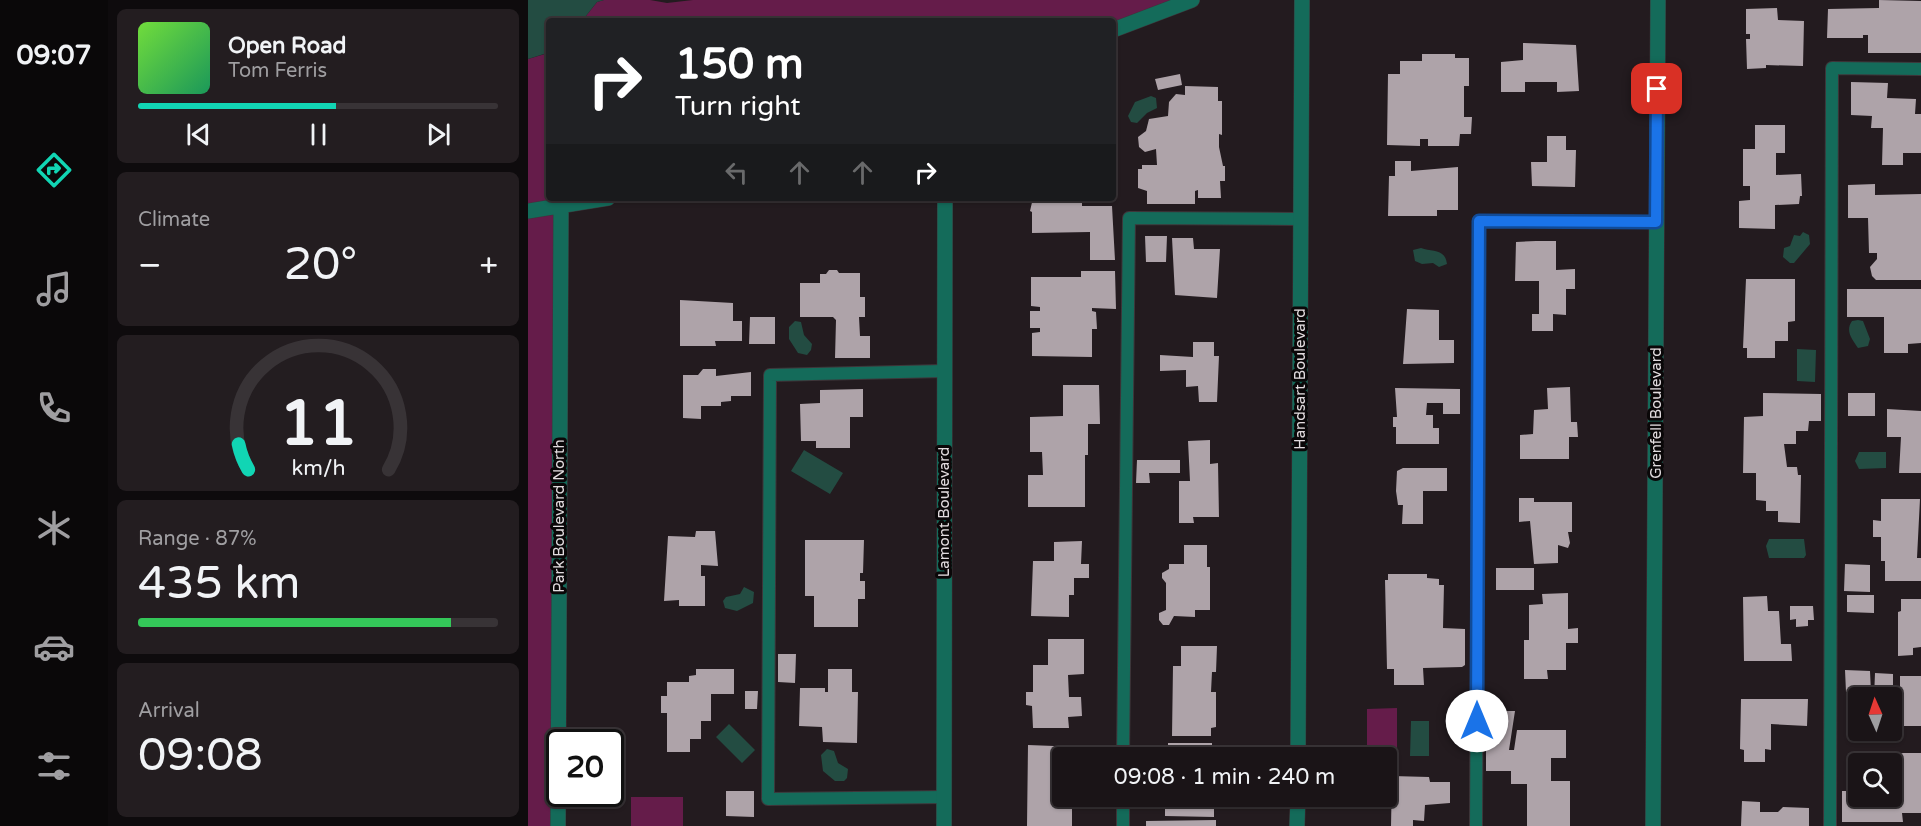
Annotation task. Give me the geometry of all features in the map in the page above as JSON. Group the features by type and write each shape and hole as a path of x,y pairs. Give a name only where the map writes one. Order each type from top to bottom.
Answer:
{"street":[{"path":"1116,29 1192,0"},
{"name":"Handsart Boulevard","path":"1298,747 1302,0"},
{"name":"Grenfell Boulevard","path":"1653,826 1658,0"},
{"path":"528,211 590,201"},
{"name":"Lamont Boulevard","path":"944,826 945,201"},
{"name":"Park Boulevard North","path":"558,826 561,206"},
{"path":"1297,826 1298,807"}],"lane":[{"path":"1830,826 1832,68 1921,69"},
{"path":"1123,747 1129,218 1300,219"},
{"path":"1476,826 1479,221 1656,222"},
{"path":"943,371 770,375 768,799 945,797"},
{"path":"1123,807 1123,826"}],"shaded area":[{"path":"528,0 604,0 597,2 584,18 546,18 546,55 528,59"},
{"path":"604,0 650,0 667,3 693,0 1192,0 1116,29 1116,18 584,18 597,2"},
{"path":"545,54 546,201 590,201 561,206 553,729 546,729 546,807 552,807 552,826 528,826 528,59"},
{"path":"1151,96 1156,98 1157,108 1147,113 1137,123 1131,122 1128,116 1135,102"},
{"path":"1803,232 1809,235 1810,244 1794,263 1790,263 1783,257 1784,248 1790,246 1794,235 1800,236"},
{"path":"1421,248 1441,253 1447,264 1439,267 1433,263 1422,264 1415,261 1413,250"},
{"path":"795,321 801,322 804,335 812,344 807,355 798,353 789,339 789,327"},
{"path":"1852,321 1863,321 1870,339 1868,346 1858,348 1850,335 1849,328"},
{"path":"1797,349 1816,350 1815,382 1797,381"},
{"path":"804,450 843,473 830,494 791,471"},
{"path":"1859,452 1886,452 1886,468 1859,469 1855,461"},
{"path":"1769,539 1804,539 1806,555 1804,558 1769,558 1766,546"},
{"path":"744,587 754,592 753,603 737,611 725,608 723,601 726,597 740,594"},
{"path":"1397,708 1397,747 1367,747 1367,709"},
{"path":"1411,721 1429,721 1429,756 1410,756"},
{"path":"729,724 755,750 742,763 716,737"},
{"path":"827,749 834,751 838,763 848,769 847,778 844,781 835,781 823,771 821,755"},
{"path":"631,797 683,797 683,826 631,826"}],"building":[{"path":"1879,0 1921,1 1921,53 1868,53 1868,35 1863,35 1863,38 1827,38 1828,9 1879,8"},
{"path":"1777,8 1778,20 1804,21 1803,66 1766,65 1766,68 1747,69 1746,39 1750,39 1750,34 1746,34 1746,9"},
{"path":"1523,43 1576,45 1579,91 1557,92 1557,82 1525,82 1525,92 1501,92 1501,62 1523,60"},
{"path":"1422,54 1455,54 1455,58 1469,58 1469,86 1464,86 1464,117 1472,117 1471,134 1460,134 1459,146 1428,146 1428,139 1420,139 1420,146 1387,145 1388,74 1400,74 1400,61 1422,61"},
{"path":"1180,74 1182,85 1158,90 1155,79"},
{"path":"1851,82 1888,83 1887,98 1916,99 1915,114 1921,114 1921,153 1903,153 1903,165 1882,165 1883,128 1871,128 1872,116 1851,115"},
{"path":"1185,86 1218,87 1218,101 1222,101 1222,135 1219,134 1219,147 1223,166 1225,166 1225,181 1220,181 1221,198 1198,198 1198,190 1195,191 1195,204 1147,204 1147,191 1138,188 1138,169 1142,169 1142,165 1157,165 1156,149 1145,152 1139,147 1138,137 1146,131 1149,119 1168,116 1169,102 1176,94 1185,95"},
{"path":"1755,125 1785,125 1785,153 1776,153 1776,175 1801,174 1802,196 1800,196 1799,204 1775,205 1775,229 1739,228 1739,201 1750,200 1750,186 1743,186 1743,149 1755,149"},
{"path":"1547,136 1566,136 1566,150 1576,150 1575,187 1532,186 1531,162 1547,162"},
{"path":"1395,161 1411,161 1411,171 1458,167 1458,210 1437,210 1437,216 1388,216 1389,176 1395,176"},
{"path":"1875,184 1875,195 1921,194 1921,280 1876,280 1872,276 1870,267 1877,259 1877,253 1869,253 1868,218 1848,218 1848,185"},
{"path":"1032,201 1082,201 1082,206 1112,206 1115,260 1090,260 1090,232 1032,233 1032,212 1030,211"},
{"path":"1145,236 1167,236 1166,262 1146,262"},
{"path":"1172,238 1193,238 1194,249 1220,249 1217,298 1175,295"},
{"path":"1556,241 1556,270 1575,269 1575,289 1566,289 1566,315 1553,314 1553,331 1532,331 1532,314 1539,314 1539,281 1515,281 1516,242"},
{"path":"829,270 837,270 839,273 860,273 860,297 865,297 865,317 859,317 860,336 870,336 870,358 835,358 836,320 833,317 800,317 800,283 820,283 820,274 826,274"},
{"path":"1081,271 1115,271 1116,309 1092,308 1092,311 1096,312 1097,329 1092,329 1092,357 1032,356 1032,333 1040,332 1040,328 1030,328 1030,311 1040,311 1040,307 1031,306 1031,277 1081,277"},
{"path":"1746,279 1795,279 1795,321 1788,322 1788,341 1775,341 1775,358 1747,358 1747,348 1743,348"},
{"path":"1847,289 1921,289 1921,343 1908,344 1908,353 1884,353 1884,317 1847,317"},
{"path":"680,300 733,303 733,321 742,321 742,341 715,341 716,346 680,346"},
{"path":"1407,309 1439,310 1439,340 1454,340 1454,363 1403,364"},
{"path":"750,317 775,317 775,344 749,344"},
{"path":"1193,342 1214,342 1214,356 1219,356 1217,402 1199,402 1198,386 1186,387 1186,370 1160,371 1160,355 1193,357"},
{"path":"703,369 716,369 716,376 751,372 751,396 731,396 731,401 721,402 721,406 701,406 701,419 683,418 683,375 698,375"},
{"path":"1063,385 1099,385 1100,424 1088,424 1088,455 1085,455 1085,507 1028,507 1028,475 1043,475 1042,452 1030,452 1030,417 1063,416"},
{"path":"1570,387 1571,422 1577,422 1578,437 1569,437 1569,459 1520,459 1520,435 1533,434 1534,410 1548,409 1547,388"},
{"path":"1395,388 1460,389 1460,414 1443,414 1443,403 1427,403 1426,415 1433,415 1433,428 1439,428 1439,444 1396,444 1396,427 1393,427 1393,417 1397,417"},
{"path":"863,389 863,417 850,417 850,448 816,448 816,441 801,441 800,404 820,403 820,390"},
{"path":"1763,393 1821,394 1821,421 1809,421 1808,431 1796,431 1796,444 1784,444 1787,467 1797,467 1798,475 1801,475 1800,523 1778,522 1778,511 1766,511 1766,501 1756,500 1756,473 1743,473 1744,417 1763,416"},
{"path":"1848,393 1875,393 1875,416 1848,416"},
{"path":"1887,409 1921,411 1921,473 1899,473 1901,437 1887,437"},
{"path":"1210,440 1210,464 1218,463 1219,517 1193,517 1194,523 1179,523 1179,481 1190,481 1188,441"},
{"path":"1137,460 1180,460 1180,473 1149,473 1150,483 1136,483"},
{"path":"1403,468 1447,468 1447,491 1423,491 1423,524 1402,524 1403,505 1398,505 1396,491 1397,471"},
{"path":"1519,498 1534,498 1534,502 1572,502 1572,532 1568,532 1570,543 1568,548 1558,545 1558,563 1534,564 1530,521 1519,522"},
{"path":"1881,499 1920,499 1917,558 1921,558 1921,581 1885,581 1885,561 1881,561 1881,537 1873,537 1873,520 1881,521"},
{"path":"696,531 715,531 718,566 701,565 701,576 705,576 705,606 679,606 679,600 664,601 668,536 695,537"},
{"path":"805,540 864,540 863,573 860,573 860,581 865,581 865,599 858,599 858,627 814,627 814,596 805,596"},
{"path":"1082,541 1081,564 1089,564 1089,578 1074,578 1074,595 1069,595 1069,617 1031,616 1033,561 1054,561 1054,542"},
{"path":"1184,545 1207,545 1207,567 1210,567 1210,610 1195,610 1195,617 1174,616 1169,625 1163,625 1159,620 1159,613 1166,610 1166,583 1162,578 1162,573 1169,569 1169,564 1184,564"},
{"path":"1845,564 1870,565 1870,592 1844,591"},
{"path":"1496,568 1534,568 1534,590 1496,590"},
{"path":"1388,574 1427,574 1427,578 1439,579 1439,585 1444,585 1443,628 1465,629 1465,665 1423,668 1424,685 1394,685 1394,669 1387,669 1385,580 1388,580"},
{"path":"1568,593 1568,629 1578,628 1578,643 1566,643 1566,670 1547,670 1548,679 1524,679 1524,640 1529,640 1529,605 1543,604 1542,594"},
{"path":"1847,595 1874,595 1874,613 1847,612"},
{"path":"1767,596 1768,611 1779,611 1781,644 1791,644 1792,661 1744,661 1743,597"},
{"path":"1901,599 1921,599 1921,647 1913,648 1913,655 1898,656 1898,612 1901,611"},
{"path":"1790,606 1813,606 1814,620 1808,620 1808,626 1796,627 1796,619 1790,620"},
{"path":"1048,639 1084,639 1084,674 1068,675 1069,697 1081,697 1082,716 1068,717 1069,728 1033,728 1032,706 1026,705 1026,692 1033,692 1033,665 1048,665"},
{"path":"1181,646 1217,646 1216,672 1212,672 1211,692 1216,692 1216,727 1211,728 1211,736 1172,736 1173,666 1181,666"},
{"path":"778,654 796,654 795,683 778,682"},
{"path":"696,669 734,669 734,694 711,694 711,721 701,721 701,739 690,739 690,752 667,752 667,713 661,713 661,696 667,696 667,682 689,682 689,676 696,675"},
{"path":"828,669 852,669 852,692 858,692 857,743 823,742 822,727 799,726 800,688 825,688 825,692 828,692"},
{"path":"1845,670 1870,671 1871,687 1848,687 1848,692 1846,692"},
{"path":"1875,673 1893,674 1893,687 1874,687"},
{"path":"1900,676 1921,676 1921,726 1902,726"},
{"path":"745,691 758,691 757,709 745,709"},
{"path":"1741,699 1808,699 1807,726 1771,724 1771,750 1765,749 1765,762 1744,762 1744,750 1740,749"},
{"path":"1486,711 1515,711 1509,750 1514,750 1517,730 1566,730 1566,758 1551,758 1551,781 1570,781 1570,826 1527,826 1527,784 1511,784 1511,771 1486,771"},
{"path":"1168,743 1212,743 1212,747 1168,747"},
{"path":"1028,745 1081,747 1052,747 1052,807 1072,807 1072,826 1027,826"},
{"path":"1902,753 1921,753 1921,813 1902,813 1903,822 1842,822 1842,791 1848,791 1848,807 1902,807"},
{"path":"1397,776 1429,777 1430,782 1450,782 1450,803 1425,805 1424,821 1413,820 1413,826 1391,826 1391,807 1397,807"},
{"path":"726,791 754,791 754,817 726,816"},
{"path":"1742,801 1760,802 1760,812 1778,812 1783,807 1809,808 1809,826 1741,826"},
{"path":"1165,807 1214,807 1214,817 1165,816"},
{"path":"1216,820 1216,826 1146,826 1146,821"}],"route":[{"path":"1477,721 1479,221 1656,222 1657,89"}]}
